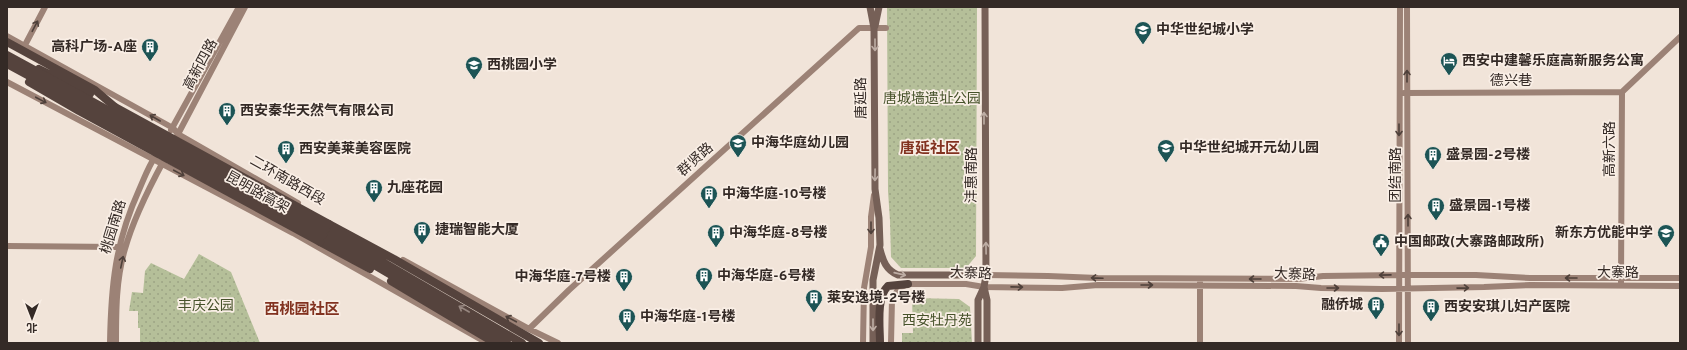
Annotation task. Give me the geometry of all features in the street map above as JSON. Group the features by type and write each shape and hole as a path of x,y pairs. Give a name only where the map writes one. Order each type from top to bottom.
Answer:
{"highway":[{"path":"7,42 95,90 115,107"},
{"path":"7,55 58,77 115,107"},
{"name":"二环南路西段","path":"7,55 326,229 522,343"},
{"path":"7,64 323,235 507,343"},
{"name":"昆明路高架","path":"7,67 80,111 372,270 495,343"},
{"name":"昆明路高架","path":"115,107 394,259 539,343"},
{"path":"880,343 880,304 882,294 888,286 908,284"}],"main road":[{"path":"25,45 45,7"},
{"name":"高新四路","path":"173,128 239,7"},
{"name":"高新四路","path":"178,134 245,7"},
{"name":"唐延路","path":"863,343 864,288 871,247 871,217 875,189 874,28 870,7"},
{"path":"874,28 879,7"},
{"name":"沣惠南路","path":"984,7 986,275 984,287 987,300 987,343"},
{"name":"团结南路","path":"1399,343 1400,7"},
{"name":"团结南路","path":"1407,7 1408,343"},
{"name":"群贤路","path":"529,329 569,290 859,28 886,28"},
{"name":"二环南路西段","path":"7,36 173,128 178,134 308,208 529,329 558,343"},
{"path":"1622,92 1680,37"},
{"path":"7,82 323,249 487,343"},
{"name":"德兴巷","path":"1400,92 1622,92"},
{"name":"高新六路","path":"1621,285 1622,92"},
{"name":"桃园南路","path":"110,343 112,289 118,247 131,208 153,160 173,128"},
{"name":"桃园南路","path":"116,343 117,295 124,250 138,212 178,134"},
{"name":"唐延路","path":"873,343 873,280 880,244 880,218 875,189"},
{"path":"880,244 885,264 890,270 898,274 986,275"},
{"path":"7,246 118,247"},
{"name":"大寨路","path":"986,275 1098,278 1298,279 1323,276 1399,275 1476,275 1530,278 1680,278"},
{"path":"1200,278 1200,343"},
{"path":"891,343 892,299 899,288 908,284"},
{"name":"大寨路","path":"908,284 966,284 984,287 1062,288 1098,285 1296,286 1321,288 1484,287 1530,285 1680,286"},
{"path":"978,343 978,300 984,287"}],"green space":[{"name":"唐城墙遗址公园","path":"887,7 977,7 976,256 966,268 901,268 891,257 888,191"},
{"name":"丰庆公园","path":"199,254 231,272 260,343 140,343 138,311 129,311 132,292 143,293 145,271 151,263 184,279"},
{"name":"西安牡丹苑","path":"912,298 959,299 970,307 972,343 902,343 902,333 913,333"}],"place":[{"name":"中华世纪城小学","path":"1143,45"},
{"name":"高科广场-A座","path":"150,62"},
{"name":"西安中建馨乐庭高新服务公寓","path":"1449,76"},
{"name":"西桃园小学","path":"474,80"},
{"name":"西安秦华天然气有限公司","path":"227,126"},
{"name":"中海华庭幼儿园","path":"738,158"},
{"name":"中华世纪城开元幼儿园","path":"1166,163"},
{"name":"西安美莱美容医院","path":"286,164"},
{"name":"盛景园-2号楼","path":"1433,170"},
{"name":"九座花园","path":"374,203"},
{"name":"中海华庭-10号楼","path":"709,209"},
{"name":"盛景园-1号楼","path":"1436,221"},
{"name":"捷瑞智能大厦","path":"422,245"},
{"name":"中海华庭-8号楼","path":"716,248"},
{"name":"新东方优能中学","path":"1666,248"},
{"name":"中国邮政(大寨路邮政所)","path":"1381,257"},
{"name":"中海华庭-6号楼","path":"704,291"},
{"name":"中海华庭-7号楼","path":"624,292"},
{"name":"莱安逸境-2号楼","path":"814,313"},
{"name":"融侨城","path":"1376,320"},
{"name":"西安安琪儿妇产医院","path":"1431,322"},
{"name":"中海华庭-1号楼","path":"627,332"}],"district":[{"name":"唐延社区","path":"930,149"},
{"name":"西桃园社区","path":"302,310"}]}
